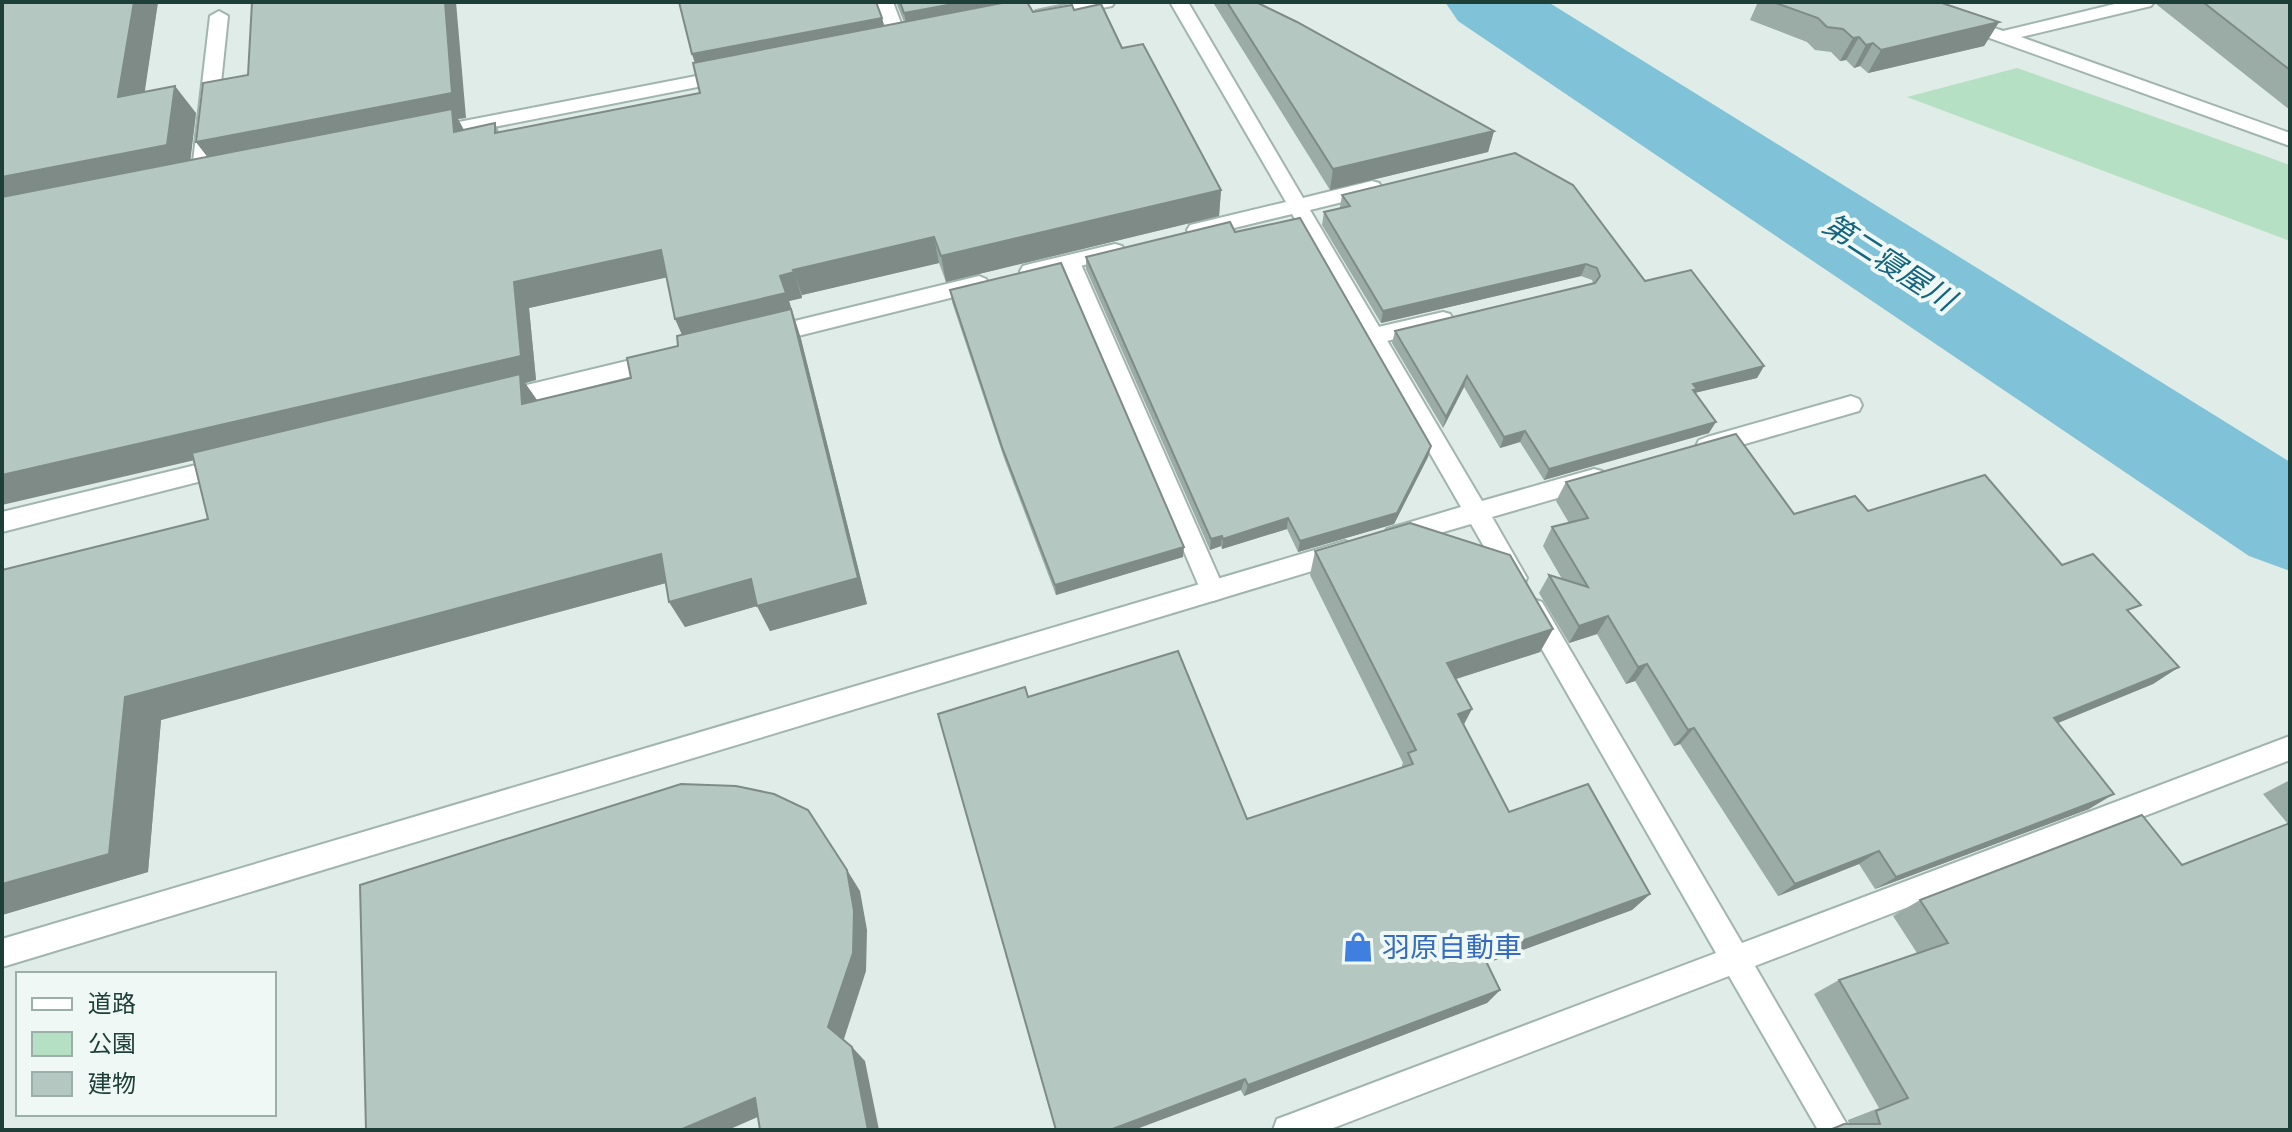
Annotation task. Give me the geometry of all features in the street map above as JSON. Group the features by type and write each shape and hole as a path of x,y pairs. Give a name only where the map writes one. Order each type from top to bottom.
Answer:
{"street":[{"path":"884,2 899,42"},
{"path":"1017,19 1106,2"},
{"path":"1179,2 1835,1130"},
{"path":"2003,36 2145,2"},
{"path":"201,179 219,16"},
{"path":"1944,16 2290,140"},
{"path":"418,136 744,73"},
{"path":"1176,236 1386,185"},
{"path":"745,341 1130,247"},
{"path":"1070,262 1213,591"},
{"path":"1374,336 1463,315"},
{"path":"482,405 683,356"},
{"path":"1686,452 1851,405"},
{"path":"2,522 250,461"},
{"path":"2,953 1611,474"},
{"path":"1288,1130 2290,748"}],"green space":[{"path":"2017,68 2290,165 2290,241 1907,97"}],"building":[{"path":"2,2 134,2 118,97 175,86 167,145 2,177"},
{"path":"252,2 445,2 452,93 196,142 203,83 248,75"},
{"path":"679,2 876,2 882,18 692,54"},
{"path":"900,2 964,2 904,13"},
{"path":"1007,2 1027,2 1033,12 1072,5 1074,10 1101,4 1122,48 1143,44 1221,190 941,256 934,237 793,270 780,276 786,293 675,319 661,250 514,282 521,356 2,475 2,197 452,109 454,132 495,123 495,133 700,93 693,63"},
{"path":"1227,2 1256,2 1494,131 1333,169"},
{"path":"1773,2 1939,2 1999,22 1881,50 1873,43 1866,45 1859,37 1853,38 1843,29 1827,27 1818,18"},
{"path":"2203,2 2290,2 2290,70"},
{"path":"1515,153 1573,185 1645,281 1691,270 1764,366 1693,384 1697,389 1693,390 1716,422 1549,469 1525,431 1504,437 1467,376 1446,417 1395,331 1595,283 1600,276 1597,268 1586,264 1383,311 1324,212 1350,206 1342,195"},
{"path":"1300,218 1431,446 1397,513 1300,541 1288,518 1223,539 1222,536 1211,539 1086,257 1230,222 1235,232"},
{"path":"1061,263 1184,547 1055,585 1002,447 950,290"},
{"path":"791,309 858,578 757,606 751,579 669,602 661,554 125,697 109,854 2,884 2,570 208,519 192,453 520,374 522,404 631,378 627,358 678,346 677,336"},
{"path":"1736,434 1794,514 1855,496 1868,511 1985,475 2062,565 2093,554 2141,605 2127,610 2179,667 2054,718 2114,794 1896,877 1879,851 1795,884 1694,728 1688,730 1647,664 1638,667 1608,616 1579,626 1549,575 1588,587 1552,527 1588,518 1566,482"},
{"path":"1410,523 1510,555 1553,629 1447,663 1472,709 1458,714 1509,812 1588,784 1650,894 1483,955 1500,990 1248,1085 1245,1079 1110,1130 1056,1130 938,714 1025,687 1028,697 1178,651 1247,819 1413,764 1408,753 1416,750 1315,551"},
{"path":"681,784 736,786 774,794 808,810 847,870 854,911 853,953 828,1027 852,1047 868,1130 760,1130 755,1098 680,1130 366,1130 360,885"},
{"path":"2142,815 2182,865 2290,823 2290,1130 1830,1130 1844,1124 1880,1124 1876,1111 1908,1098 1839,980 1948,943 1920,900"}],"waterway":[{"name":"第二寝屋川","path":"1488,2 2290,522"}],"place":[{"name":"羽原自動車","path":"1358,947"}]}
